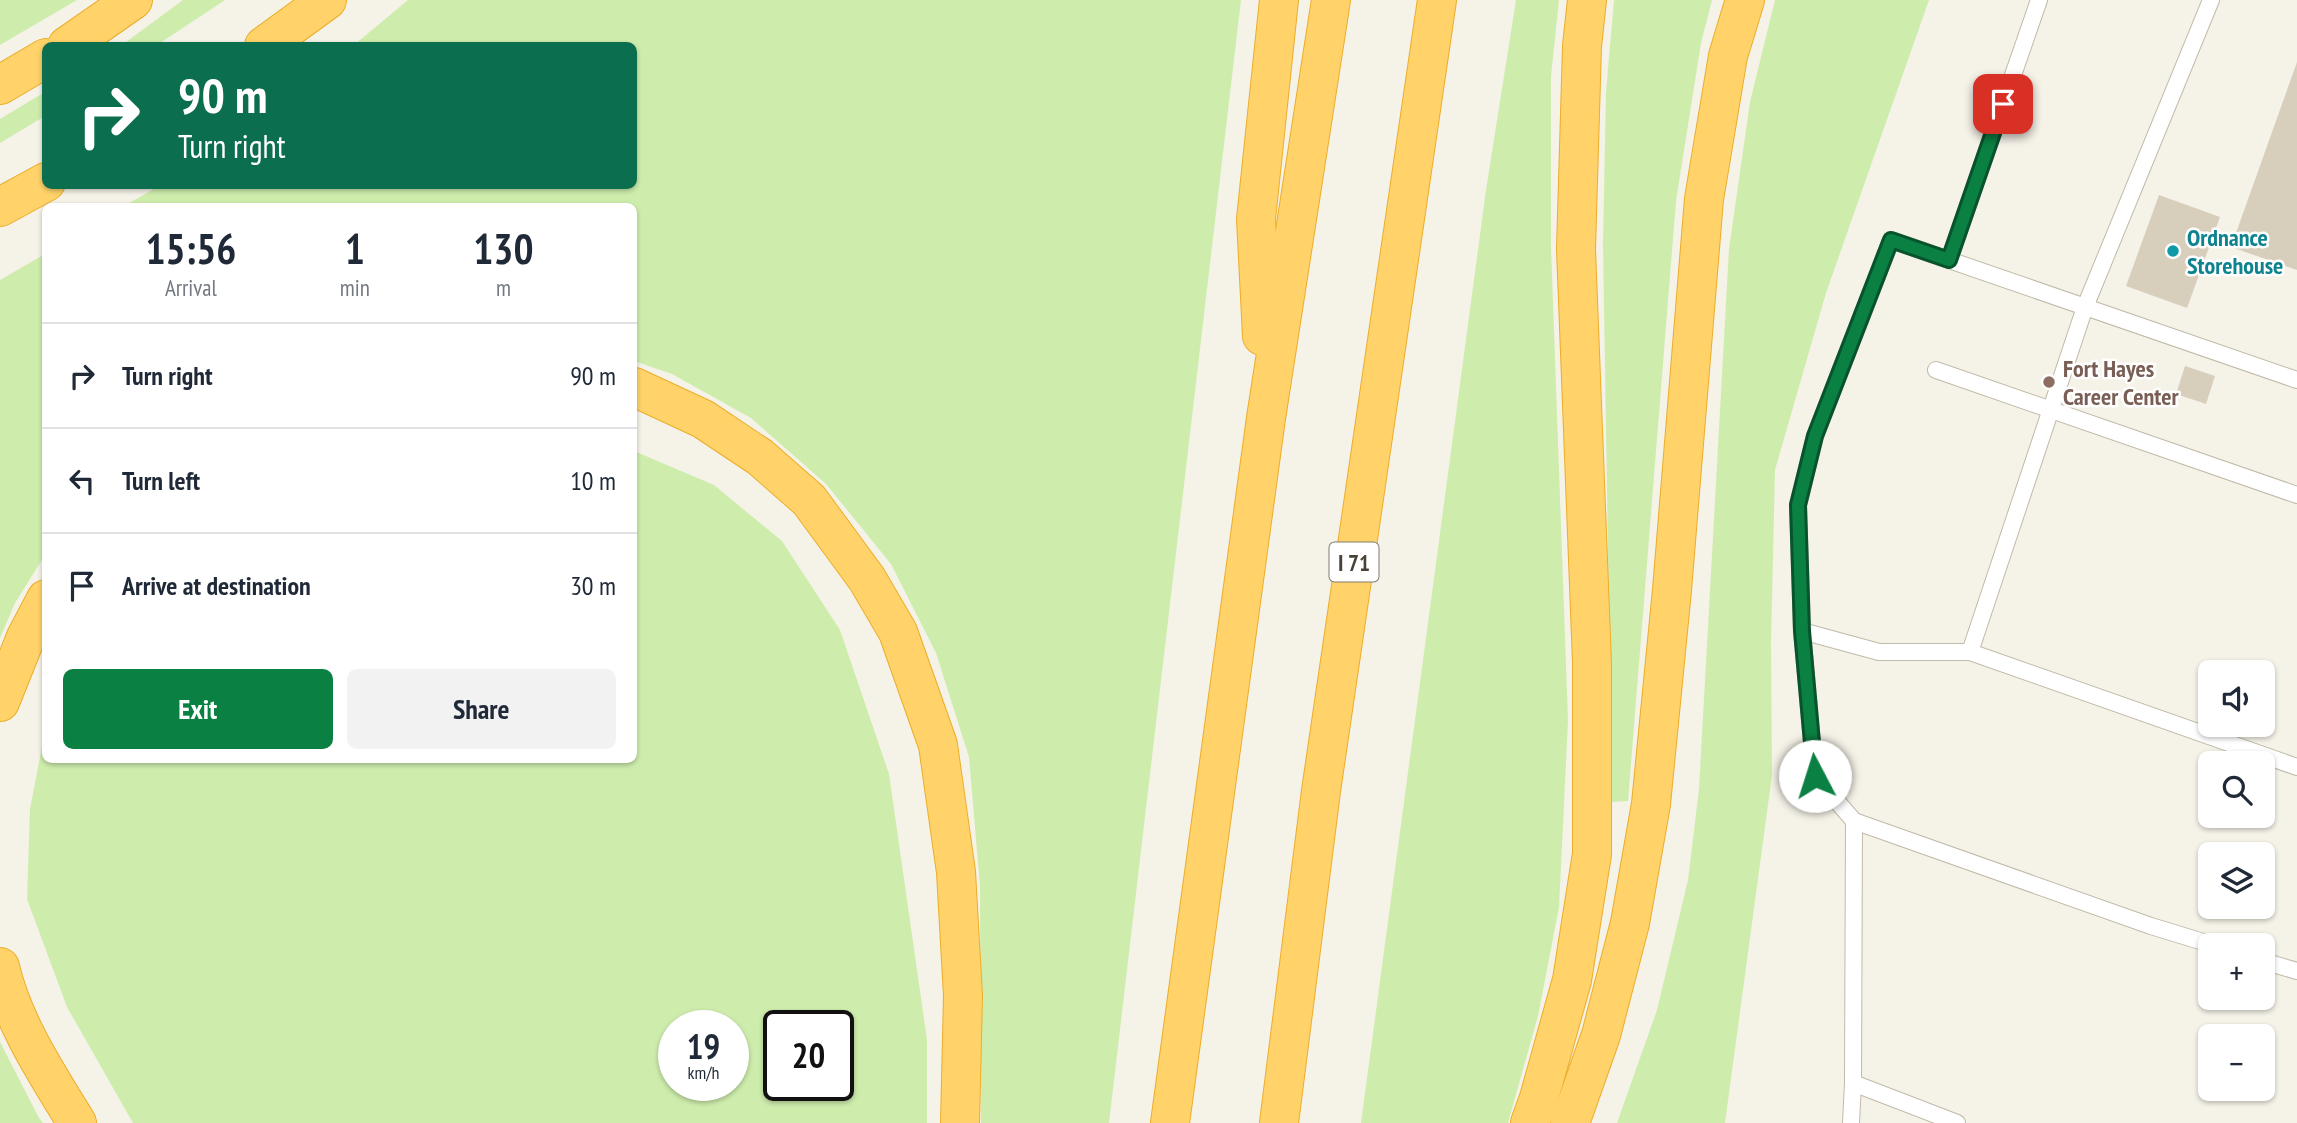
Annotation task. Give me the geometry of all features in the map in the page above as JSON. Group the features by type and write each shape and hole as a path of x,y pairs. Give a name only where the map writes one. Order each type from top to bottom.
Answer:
{"highway":[{"path":"73,42 133,0"},
{"path":"268,42 304,0"},
{"path":"268,42 327,0"},
{"path":"1266,418 1256,219 1279,0"},
{"path":"1170,1123 1266,418 1331,0"},
{"path":"1530,1123 1572,980 1592,854 1592,663 1576,249 1582,46 1587,0"},
{"path":"1570,1123 1601,1035 1630,923 1651,804 1672,590 1704,199 1728,56 1745,0"},
{"name":"I 71","path":"1279,1123 1325,764 1437,1"},
{"path":"0,86 42,60"},
{"path":"0,206 42,184"},
{"path":"637,388 703,419 760,457 809,500 867,579 898,632 938,745 956,872 963,996 960,1123"},
{"path":"0,702 26,637 42,607"},
{"path":"0,967 5,986 34,1051 77,1123"}],"lane":[{"path":"1949,260 2039,0"},
{"path":"1970,652 2085,307 2210,0"},
{"path":"2198,940 1854,821 1815,776 1802,631 1798,505 1815,436 1891,240 2297,380"},
{"path":"1937,370 2297,495"},
{"path":"1802,631 1879,652 1970,652 2297,767"},
{"path":"1851,1123 1854,821"},
{"path":"2275,965 2297,971"},
{"path":"1853,1083 1957,1123"}],"green space":[{"path":"0,0 77,0 0,45"},
{"path":"183,0 225,0 162,42 126,42"},
{"path":"408,0 1241,0 1109,1123 981,1123 980,886 969,757 936,653 891,564 826,484 751,418 672,374 637,362 637,203 129,203 154,189 637,189 637,42 358,42"},
{"path":"1516,0 1559,0 1551,76 1551,247 1568,721 1559,907 1538,1016 1508,1123 1361,1123 1486,190"},
{"path":"1614,0 1712,0 1701,43 1676,201 1628,801 1612,802 1603,243 1606,92"},
{"path":"1775,0 1929,0 1826,293 1775,470 1771,643 1772,775 1725,1123 1617,1123 1657,1010 1688,880 1699,789 1729,249 1750,102"},
{"path":"42,94 42,118 0,143 0,119"},
{"path":"42,256 42,560 15,603 0,638 0,280"},
{"path":"637,452 714,485 782,541 840,630 889,774 927,1040 927,1123 133,1123 67,1007 27,899 30,809 42,747 42,763 637,763"},
{"path":"0,1042 39,1118 43,1123 0,1123"}],"building":[{"path":"2297,62 2297,270 2231,247"},
{"name":"Ordnance Storehouse","path":"2159,195 2220,217 2187,308 2126,286"},
{"path":"2185,366 2215,376 2206,404 2176,394"}],"place":[{"name":"Ordnance Storehouse","path":"2173,251"},
{"name":"Fort Hayes Career Center","path":"2049,382"}],"route":[{"path":"1815,776 1802,631 1798,505 1815,436 1891,240 1949,260 2003,104"}]}
